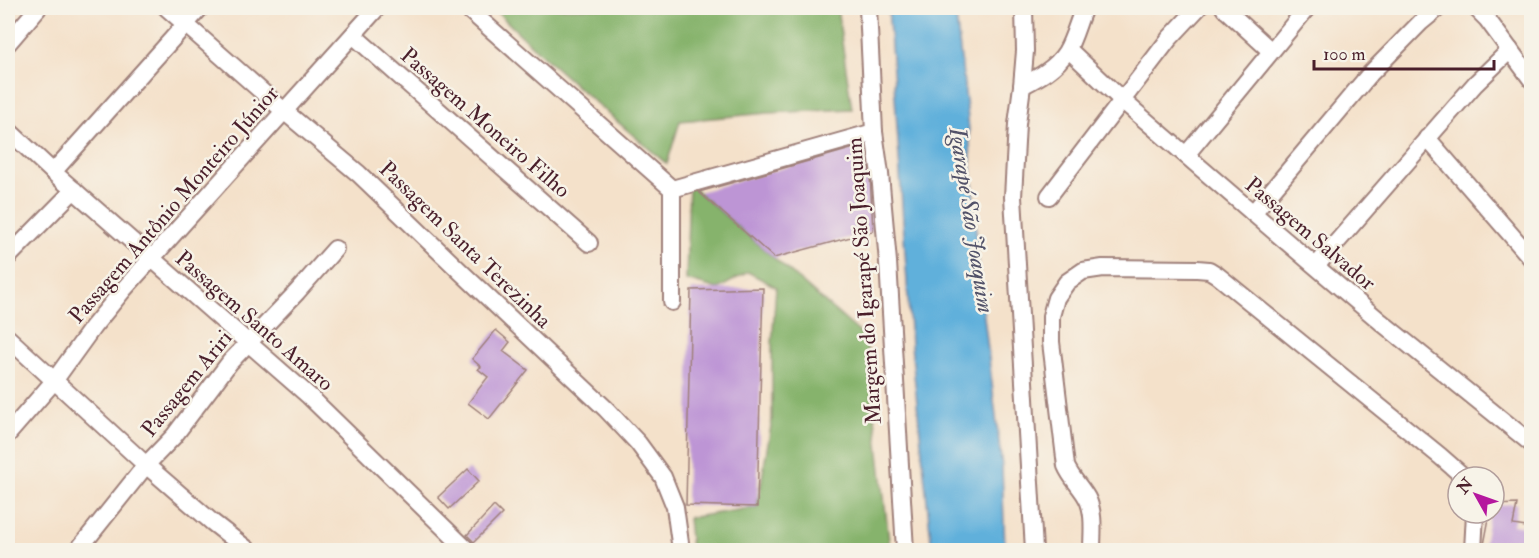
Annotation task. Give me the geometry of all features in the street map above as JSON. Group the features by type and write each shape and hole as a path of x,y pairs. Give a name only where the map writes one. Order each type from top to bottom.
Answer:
{"street":[{"path":"8,43 38,8"},
{"name":"Passagem Santa Terezinha","path":"167,8 359,174 606,409 638,443 663,477 675,507 681,550"},
{"path":"53,172 200,8"},
{"name":"Passagem Antônio Monteiro Júnior","path":"8,434 54,381 93,327 152,258 377,8"},
{"path":"467,8 672,189 672,302"},
{"name":"Margem do Igarapé São Joaquim","path":"868,8 874,132 888,262 905,550"},
{"path":"1024,8 1025,51 1017,124 1014,197 1034,550"},
{"path":"1022,86 1048,71 1061,60 1068,49 1084,8"},
{"path":"1049,196 1169,39 1198,8"},
{"path":"1224,8 1271,51"},
{"path":"1186,155 1307,8"},
{"path":"1253,213 1370,74 1438,8"},
{"path":"1476,8 1487,19 1532,80"},
{"name":"Passagem Moneiro Filho","path":"353,35 590,243"},
{"name":"Passagem Salvador","path":"1068,49 1123,101 1381,322 1532,444"},
{"path":"1316,266 1475,84 1510,50"},
{"name":"Passagem Santo Amaro","path":"8,130 309,396 467,550"},
{"path":"672,189 874,132"},
{"path":"1427,138 1532,259"},
{"path":"8,257 74,190"},
{"name":"Passagem Ariri","path":"78,550 146,465 174,436 248,342 335,249"},
{"path":"1092,550 1092,509 1066,466 1051,342 1051,316 1056,298 1067,282 1083,271 1103,268 1209,270 1450,465"},
{"path":"8,338 146,465 248,550"},
{"path":"1473,550 1474,525"}],"green space":[{"path":"493,8 837,8 852,109 768,113 680,121 667,164 556,68"},
{"path":"689,184 866,338 890,550 691,550 688,518 757,507 772,420 772,344 776,287 748,272 718,289 686,280"}],"water":[{"name":"Igarapé São Joaquim","path":"888,8 955,8 968,118 980,283 1002,467 1005,550 932,550 911,345"}],"building":[{"path":"865,145 870,175 873,231 774,258 699,192"},
{"path":"763,288 757,507 686,505 691,290"},
{"path":"496,330 510,342 503,351 528,370 489,419 468,403 488,377 478,369 481,367 472,359"},
{"path":"468,469 479,481 449,509 438,497"},
{"path":"1506,504 1517,504 1513,525 1532,528 1532,550 1483,550 1488,525 1506,525"},
{"path":"494,506 502,514 474,542 467,535"}]}
